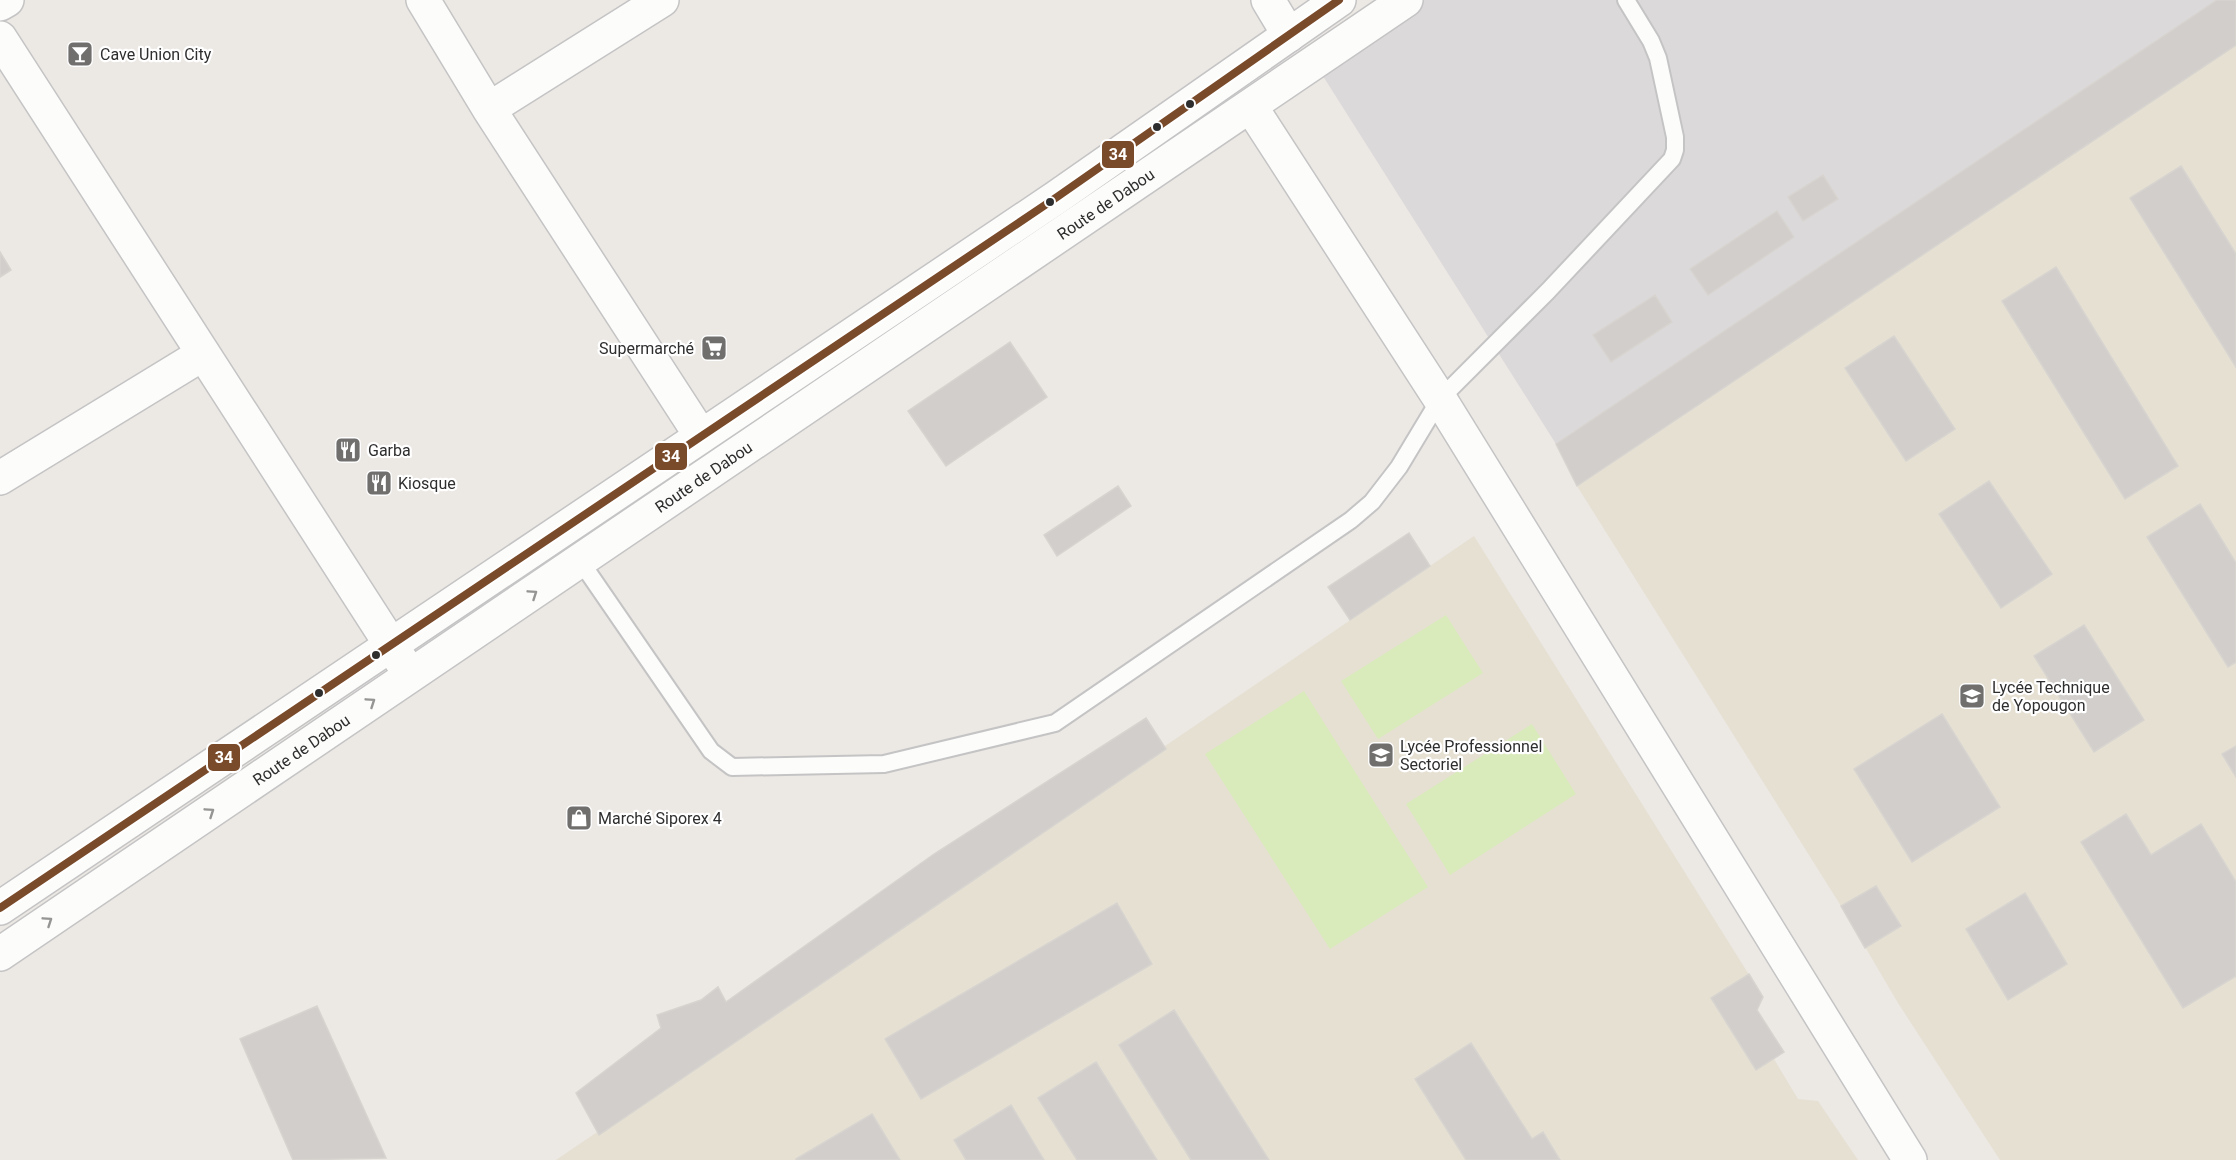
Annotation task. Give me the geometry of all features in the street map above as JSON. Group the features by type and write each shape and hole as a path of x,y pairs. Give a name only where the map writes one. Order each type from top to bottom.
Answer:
{"street":[{"path":"0,4 8,0"},
{"path":"423,0 489,109 701,436"},
{"path":"489,109 662,0"},
{"path":"1268,0 1289,34"},
{"name":"Route de Dabou","path":"0,908 1057,197 1339,0"},
{"name":"Route de Dabou","path":"0,954 581,562 1406,0"},
{"path":"0,38 410,676"},
{"path":"1251,107 1440,399 1910,1160"},
{"path":"0,478 202,354"}],"lane":[{"path":"581,562 711,751 732,767 884,764 1055,723 1351,520 1372,502 1399,467 1440,399 1548,291 1672,159 1676,150 1675,137 1658,58 1651,41 1626,0"}],"shaded area":[{"path":"1389,0 2236,0 2236,45 1577,486 1556,444 1309,54"},
{"name":"Lycée Technique de Yopougon","path":"2236,45 2236,1160 2000,1160 1898,1003 1841,906 1577,486"},
{"name":"Lycée Professionnel Sectoriel","path":"1474,536 1763,997 1757,1011 1784,1052 1774,1059 1798,1099 1818,1101 1858,1160 556,1160"}],"green space":[{"path":"1446,615 1483,673 1378,739 1341,681"},
{"path":"1304,691 1428,887 1330,949 1205,754"},
{"path":"1532,724 1576,794 1450,875 1406,804"}],"building":[{"path":"2217,0 2236,0 2236,45 1577,486 1556,444"},
{"path":"2181,166 2236,254 2236,367 2130,198"},
{"path":"1823,175 1838,199 1803,221 1788,197"},
{"path":"1777,211 1794,237 1708,295 1690,269"},
{"path":"0,252 11,270 0,277"},
{"path":"2056,267 2178,466 2125,499 2002,301"},
{"path":"1655,295 1672,322 1611,362 1593,335"},
{"path":"1894,336 1955,429 1906,461 1845,368"},
{"path":"1010,342 1047,397 946,466 908,411"},
{"path":"1989,481 2052,574 2001,608 1939,514"},
{"path":"1118,486 1131,506 1057,556 1044,535"},
{"path":"2200,504 2236,563 2236,662 2228,667 2147,537"},
{"path":"1409,533 1430,566 1350,620 1328,587"},
{"path":"2084,625 2144,720 2094,752 2034,656"},
{"path":"1942,714 2000,807 1912,862 1854,769"},
{"path":"1146,718 1166,749 599,1135 576,1093 661,1028 657,1015 701,1000 718,987 726,1002 934,854"},
{"path":"2236,746 2236,777 2222,754"},
{"path":"2126,814 2151,855 2201,824 2236,882 2236,976 2183,1008 2081,842"},
{"path":"1876,886 1901,926 1865,948 1841,906"},
{"path":"2025,893 2067,964 2008,1000 1966,929"},
{"path":"1117,903 1152,964 921,1099 885,1039"},
{"path":"1749,974 1763,997 1757,1010 1784,1052 1756,1070 1711,998"},
{"path":"317,1006 386,1158 293,1160 240,1039"},
{"path":"1174,1010 1269,1160 1191,1160 1119,1045"},
{"path":"1471,1043 1532,1139 1543,1132 1560,1160 1466,1160 1415,1079"},
{"path":"1096,1062 1157,1160 1077,1160 1038,1098"},
{"path":"1011,1105 1044,1160 966,1160 954,1140"},
{"path":"872,1114 900,1160 796,1160 796,1159"}],"transit line":[{"name":"34","path":"0,908 1057,197 1339,0"}],"place":[{"name":"Cave Union City","path":"80,54"},
{"name":"Supermarché","path":"714,348"},
{"name":"Garba","path":"348,450"},
{"name":"Kiosque","path":"379,483"},
{"name":"Lycée Technique de Yopougon","path":"1972,696"},
{"name":"Lycée Professionnel Sectoriel","path":"1381,755"},
{"name":"Marché Siporex 4","path":"579,818"}]}
